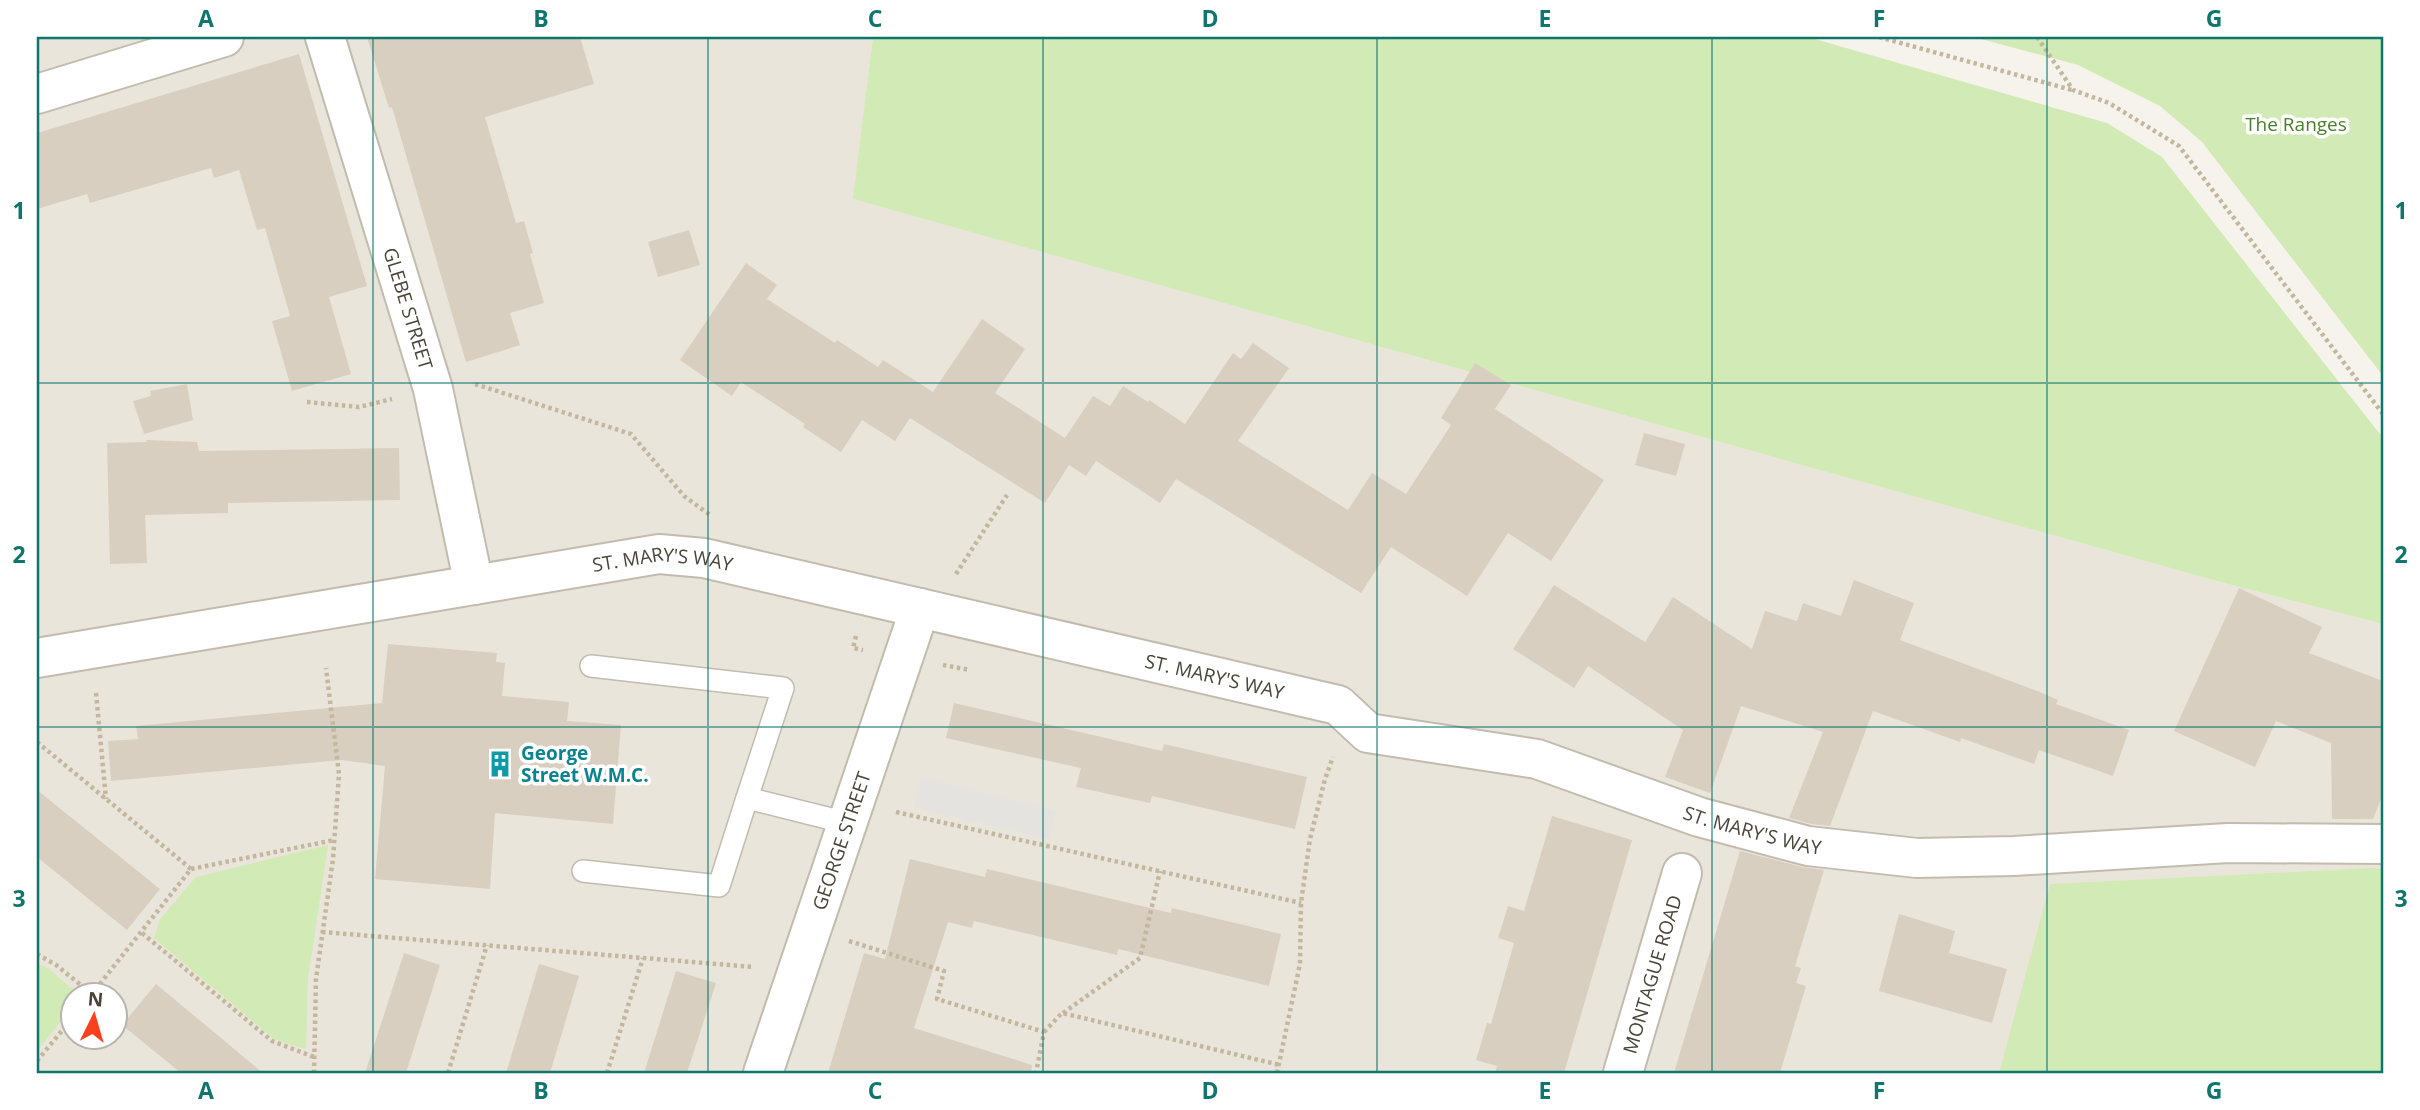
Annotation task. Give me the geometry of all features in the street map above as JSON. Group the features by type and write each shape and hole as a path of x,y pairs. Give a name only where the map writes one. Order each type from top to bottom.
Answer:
{"street":[{"path":"37,94 224,37"},
{"name":"GLEBE STREET","path":"325,37 433,389 474,585"},
{"name":"ST. MARY'S WAY","path":"37,658 659,554 704,558 1338,705 1368,733 1536,759 1699,817 1808,846 1917,858 2014,856 2228,843 2383,844"},
{"name":"GEORGE STREET","path":"763,1073 847,823 930,610"},
{"name":"MONTAGUE ROAD","path":"1623,1073 1682,873"}],"lane":[{"path":"583,871 719,886 783,688 592,666"},
{"path":"747,798 847,823"}],"path":[{"path":"1879,37 2073,90 2109,103 2179,146 2383,414"},
{"path":"2037,37 2073,90"},
{"path":"307,402 359,407 463,380 631,434 684,496 717,520"},
{"path":"930,610 1007,495"},
{"path":"314,1073 316,979 334,840 339,774 326,668"},
{"path":"96,694 106,799"},
{"path":"1277,1073 1300,964 1301,903 1310,839 1325,779 1340,738 1338,705"},
{"path":"37,742 191,869"},
{"path":"896,812 1301,903"},
{"path":"102,981 191,869 334,840"},
{"path":"1036,1073 1044,1032 1062,1013 1140,958 1160,871"},
{"path":"322,932 797,970"},
{"path":"142,933 272,1041 314,1057"},
{"path":"845,940 944,971 937,999 1044,1032"},
{"path":"448,1073 488,945"},
{"path":"37,954 75,981"},
{"path":"607,1073 643,958"},
{"path":"1062,1013 1280,1065"},
{"path":"37,1060 60,1033"}],"shaded area":[{"path":"37,37 873,37 854,199 2220,582 2383,624 2383,1073 37,1073"},
{"path":"921,777 1056,811 1049,840 914,807"}],"green space":[{"path":"873,37 1808,37 2107,123 2162,157 2383,438 2383,624 2220,582 853,199"},
{"name":"The Ranges","path":"1974,37 2383,37 2383,376 2202,142 2160,106 2078,65"},
{"path":"328,845 308,979 306,1049 274,1039 154,938 160,919 196,877"},
{"path":"2374,868 2383,870 2383,1073 1999,1073 2050,884"},
{"path":"37,963 63,981 60,981 60,1022 37,1051"}],"building":[{"path":"367,37 580,37 594,84 485,117 516,223 524,221 544,303 510,313 520,345 466,362 392,107 389,108"},
{"path":"299,54 367,286 329,297 351,374 292,391 272,321 290,316 265,228 257,230 239,170 214,178 211,168 90,203 87,194 37,209 37,133"},
{"path":"689,230 700,265 658,277 648,242"},
{"path":"746,263 777,285 767,299 835,343 837,340 878,367 883,360 933,392 982,319 1025,349 995,393 1065,438 1093,396 1110,406 1123,386 1185,424 1233,353 1241,359 1253,343 1289,368 1238,441 1348,510 1372,473 1406,494 1451,425 1441,418 1475,363 1511,385 1495,409 1604,480 1551,561 1508,533 1467,596 1391,547 1361,593 1176,479 1160,503 1096,461 1086,476 1069,465 1045,503 910,418 895,441 862,420 841,452 803,427 805,424 741,382 732,396 680,360"},
{"path":"187,384 193,420 144,434 133,401 151,396 150,391"},
{"path":"1644,433 1685,444 1676,476 1635,465"},
{"path":"146,440 197,442 199,451 399,448 400,500 228,503 228,513 145,515 147,563 110,564 107,443 147,442"},
{"path":"1854,580 1914,603 1900,640 2040,692 2058,700 2056,704 2129,730 2113,776 2039,750 2034,764 1961,738 1960,742 1873,711 1830,826 1812,824 1789,818 1823,732 1741,706 1710,793 1665,777 1683,730 1588,666 1574,688 1513,649 1554,585 1645,642 1673,597 1752,649 1765,611 1797,621 1803,603 1841,616"},
{"path":"2239,588 2322,627 2309,653 2383,681 2383,794 2373,819 2332,819 2331,743 2276,721 2255,767 2174,731"},
{"name":"George Street W.M.C.","path":"388,644 497,653 496,662 505,663 502,696 569,702 567,721 621,725 613,824 495,813 490,889 375,879 385,766 342,760 111,781 108,741 138,739 136,726 382,703"},
{"path":"954,703 1162,751 1164,744 1307,777 1295,829 1152,796 1150,803 1076,787 1081,768 946,738"},
{"path":"37,790 160,889 127,930 37,857"},
{"path":"1552,816 1632,840 1564,1073 1495,1073 1497,1066 1476,1060 1487,1023 1491,1024 1514,943 1498,938 1508,906 1524,911"},
{"path":"1740,851 1824,870 1795,966 1801,968 1796,983 1806,986 1780,1073 1674,1073"},
{"path":"910,859 985,877 987,869 1171,913 1172,908 1281,934 1269,986 1118,949 1117,955 974,921 972,928 948,922 914,1028 1032,1065 1031,1073 828,1073 864,953 885,959"},
{"path":"1899,914 1955,931 1949,953 2007,969 1992,1023 1879,991"},
{"path":"404,953 440,965 406,1073 365,1073"},
{"path":"539,964 579,976 550,1073 506,1073"},
{"path":"676,971 716,983 687,1073 644,1073"},
{"path":"156,984 263,1073 181,1073 130,1032 130,1015"}],"place":[{"name":"George Street W.M.C.","path":"500,764"}]}
